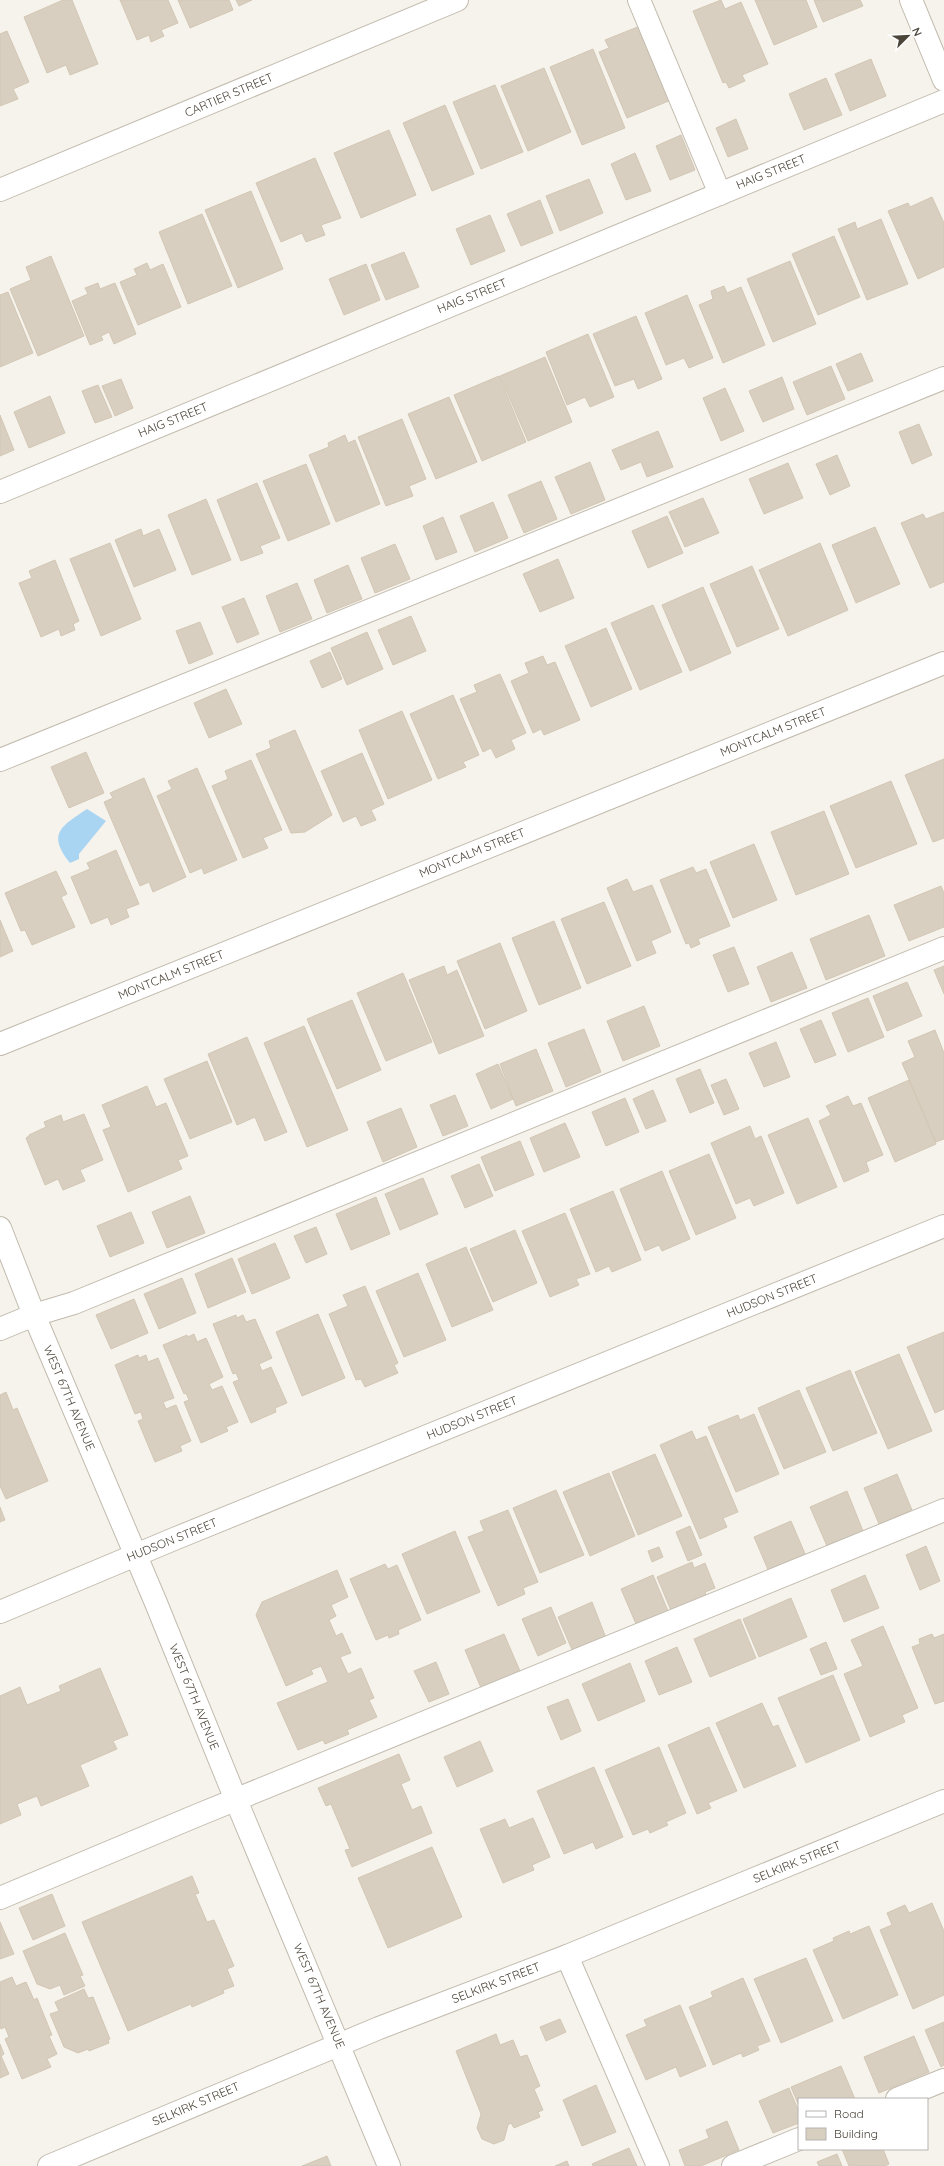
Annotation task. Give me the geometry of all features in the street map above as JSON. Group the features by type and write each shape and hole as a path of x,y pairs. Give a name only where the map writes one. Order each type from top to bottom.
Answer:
{"street":[{"name":"CARTIER STREET","path":"0,190 457,0"},
{"path":"639,0 720,194"},
{"path":"911,0 944,80"},
{"name":"HAIG STREET","path":"0,492 944,101"},
{"path":"0,760 944,378"},
{"name":"MONTCALM STREET","path":"0,1044 944,663"},
{"path":"0,1329 34,1315 74,1303 944,948"},
{"name":"HUDSON STREET","path":"0,1612 136,1555 944,1226"},
{"name":"WEST 67TH AVENUE","path":"0,1228 34,1315 136,1555 236,1800 389,2166"},
{"path":"0,1898 944,1510"},
{"name":"SELKIRK STREET","path":"49,2166 339,2045 567,1956 944,1801"},
{"path":"567,1956 658,2166"},
{"path":"899,2098 944,2080"},
{"path":"733,2166 798,2139"}],"water":[{"path":"87,809 106,821 79,854 79,859 70,863 63,853 58,837 60,831 70,820"}],"building":[{"path":"63,0 72,0 98,64 70,75 66,65 47,73 24,17"},
{"path":"120,0 168,0 178,23 161,30 164,36 151,42 149,35 137,40"},
{"path":"178,0 229,0 233,10 190,28"},
{"path":"236,0 252,0 239,6"},
{"path":"721,0 725,9 741,2 768,64 742,75 745,81 729,88 726,82 723,83 693,11"},
{"path":"755,0 806,0 817,27 774,45"},
{"path":"814,0 860,0 863,6 823,22"},
{"path":"640,26 671,100 627,118 599,52 609,48 605,40"},
{"path":"7,31 29,82 13,89 18,99 0,106 0,34"},
{"path":"593,49 625,128 582,145 550,67"},
{"path":"871,59 886,96 850,111 835,74"},
{"path":"544,68 571,132 528,151 501,86"},
{"path":"826,78 842,115 804,130 789,94"},
{"path":"495,85 523,152 481,169 453,102"},
{"path":"445,105 474,174 432,191 403,123"},
{"path":"736,119 748,149 728,157 716,128"},
{"path":"389,130 416,195 361,218 334,153"},
{"path":"681,135 695,170 670,180 656,146"},
{"path":"635,153 651,191 626,200 611,164"},
{"path":"315,158 341,218 321,225 325,235 306,242 302,233 281,242 256,183"},
{"path":"589,179 603,213 560,231 546,196"},
{"path":"251,191 283,269 238,288 205,210"},
{"path":"932,197 944,223 944,267 918,279 888,211 908,203 910,207"},
{"path":"540,200 553,233 521,246 507,214"},
{"path":"202,214 232,286 188,304 159,232"},
{"path":"490,215 505,251 471,265 456,229"},
{"path":"881,219 908,284 867,300 838,229 855,222 857,229"},
{"path":"834,236 860,297 818,315 792,254"},
{"path":"404,252 419,287 386,300 371,265"},
{"path":"51,256 84,336 38,356 10,289 31,280 26,267"},
{"path":"790,261 816,324 773,342 747,279"},
{"path":"147,263 150,270 163,264 181,307 138,325 120,282 137,275 134,269"},
{"path":"366,264 380,300 344,315 329,279"},
{"path":"98,283 100,289 115,283 136,334 114,344 109,332 101,336 103,340 90,345 72,301 88,294 85,288"},
{"path":"724,286 727,293 741,287 765,345 723,363 699,305 713,299 711,291"},
{"path":"8,292 33,353 0,367 0,295"},
{"path":"687,295 713,358 689,368 684,358 666,365 645,313"},
{"path":"636,316 662,379 638,389 634,379 615,386 593,334"},
{"path":"588,334 614,397 590,407 585,397 567,405 546,352"},
{"path":"861,353 873,381 848,391 836,364"},
{"path":"545,357 572,422 528,441 500,376"},
{"path":"831,366 845,399 807,415 793,382"},
{"path":"499,376 526,442 482,461 454,395"},
{"path":"782,377 794,409 763,422 749,391"},
{"path":"121,379 133,408 115,416 102,386"},
{"path":"98,385 112,417 95,423 82,391"},
{"path":"725,388 744,431 721,441 703,398"},
{"path":"50,396 65,433 29,448 14,412"},
{"path":"449,397 477,462 436,479 408,414"},
{"path":"0,415 14,450 0,456"},
{"path":"402,419 426,479 409,486 413,496 386,506 358,437"},
{"path":"919,424 932,455 912,464 899,432"},
{"path":"658,431 673,467 647,477 641,462 621,470 612,450"},
{"path":"345,435 348,443 355,440 380,504 336,522 309,455 329,447 328,443"},
{"path":"837,455 850,486 830,495 816,464"},
{"path":"590,462 605,500 571,514 555,477"},
{"path":"788,463 803,498 764,514 749,479"},
{"path":"306,464 330,524 288,541 263,481"},
{"path":"541,481 557,519 524,533 508,495"},
{"path":"257,483 280,538 260,546 263,553 241,561 217,500"},
{"path":"703,498 719,533 685,547 669,512"},
{"path":"206,499 231,560 192,575 168,515"},
{"path":"493,502 508,538 475,552 460,516"},
{"path":"944,512 944,582 930,588 901,523 923,514 926,519"},
{"path":"667,516 683,553 648,568 632,531"},
{"path":"443,517 457,552 436,560 423,526"},
{"path":"875,527 900,584 856,603 832,545"},
{"path":"141,529 143,536 159,529 176,570 134,587 115,540"},
{"path":"110,543 141,619 101,636 70,559"},
{"path":"820,543 848,610 788,636 759,570"},
{"path":"395,544 410,579 375,593 361,558"},
{"path":"558,559 574,598 540,612 523,574"},
{"path":"55,560 79,621 73,624 75,630 61,636 59,629 41,637 19,583 32,578 29,571"},
{"path":"348,565 362,599 327,613 314,580"},
{"path":"752,566 779,629 737,647 710,584"},
{"path":"297,583 312,619 280,632 266,596"},
{"path":"703,587 731,653 690,671 662,605"},
{"path":"244,598 259,634 237,643 222,607"},
{"path":"653,605 682,672 640,690 611,623"},
{"path":"411,616 426,651 393,665 378,630"},
{"path":"200,622 213,654 189,664 176,631"},
{"path":"606,628 632,689 591,707 565,646"},
{"path":"367,632 383,669 347,685 331,648"},
{"path":"330,652 342,679 322,688 310,661"},
{"path":"543,656 547,665 555,662 580,720 544,735 541,729 533,733 511,681 529,673 525,663"},
{"path":"500,674 526,733 511,740 515,749 496,758 491,748 483,752 460,699 477,692 474,685"},
{"path":"226,689 242,724 209,738 194,703"},
{"path":"453,695 479,755 463,762 466,767 438,779 410,714"},
{"path":"402,711 432,780 388,799 359,730"},
{"path":"295,730 332,815 305,832 291,833 256,754 271,748 269,741"},
{"path":"86,752 104,793 69,808 51,767"},
{"path":"362,753 384,804 371,810 376,820 361,826 356,816 343,822 321,771"},
{"path":"944,759 944,838 933,842 905,775"},
{"path":"251,760 282,830 263,838 268,848 243,858 212,786 228,779 225,771"},
{"path":"197,768 237,860 204,874 202,868 190,873 157,796 172,789 168,781"},
{"path":"144,778 186,877 153,892 149,882 140,886 104,802 113,798 110,793"},
{"path":"891,781 917,844 856,868 830,806"},
{"path":"824,811 849,874 796,895 771,832"},
{"path":"754,844 777,900 733,918 710,862"},
{"path":"116,850 139,904 126,909 129,917 111,925 108,917 91,924 71,877 90,869 87,863"},
{"path":"693,867 696,873 706,869 730,926 698,939 700,944 691,948 689,943 686,944 660,880"},
{"path":"56,871 67,894 61,897 75,927 32,945 25,930 21,931 5,893"},
{"path":"627,879 633,892 652,885 671,932 651,941 656,953 637,961 607,888"},
{"path":"941,886 944,893 944,927 909,941 894,905"},
{"path":"604,902 631,966 587,984 561,919"},
{"path":"869,915 885,956 826,980 810,939"},
{"path":"0,920 13,951 0,957"},
{"path":"554,921 581,988 539,1005 512,938"},
{"path":"500,943 527,1011 485,1029 457,961"},
{"path":"734,947 749,984 728,992 713,955"},
{"path":"792,952 807,988 771,1002 757,967"},
{"path":"444,966 447,975 457,970 484,1036 439,1054 409,980"},
{"path":"944,966 944,994 934,970"},
{"path":"403,973 432,1042 386,1061 357,993"},
{"path":"907,982 922,1016 887,1031 873,996"},
{"path":"868,998 884,1037 848,1052 832,1013"},
{"path":"352,1000 381,1070 337,1089 307,1019"},
{"path":"644,1006 660,1046 623,1061 607,1021"},
{"path":"821,1020 836,1055 815,1063 800,1029"},
{"path":"304,1026 348,1130 307,1147 264,1043"},
{"path":"584,1029 601,1072 566,1087 548,1043"},
{"path":"935,1030 944,1053 944,1139 936,1142 902,1063 915,1057 908,1041"},
{"path":"247,1037 287,1132 265,1141 255,1117 237,1125 208,1054"},
{"path":"776,1042 790,1077 764,1087 749,1053"},
{"path":"536,1049 553,1091 516,1106 500,1064"},
{"path":"207,1061 232,1122 190,1139 164,1079"},
{"path":"498,1064 513,1099 491,1109 476,1074"},
{"path":"700,1069 714,1103 690,1113 676,1079"},
{"path":"726,1079 739,1109 724,1115 711,1085"},
{"path":"909,1080 936,1144 895,1162 868,1098"},
{"path":"147,1086 156,1107 166,1103 188,1156 178,1160 182,1169 128,1192 103,1130 111,1127 102,1105"},
{"path":"653,1090 666,1121 646,1129 633,1099"},
{"path":"455,1095 468,1126 443,1136 430,1105"},
{"path":"848,1096 853,1106 861,1103 883,1155 866,1162 869,1171 844,1182 819,1121 831,1115 826,1106"},
{"path":"625,1098 639,1132 606,1146 592,1112"},
{"path":"401,1108 417,1147 383,1162 367,1122"},
{"path":"84,1114 103,1160 80,1170 85,1181 63,1190 58,1179 45,1185 26,1138 46,1127 44,1122 61,1115 63,1122"},
{"path":"808,1118 837,1187 797,1204 768,1135"},
{"path":"565,1123 580,1157 544,1172 530,1138"},
{"path":"750,1126 755,1139 761,1136 784,1193 754,1206 750,1198 736,1204 711,1143"},
{"path":"520,1141 534,1175 495,1191 481,1157"},
{"path":"709,1154 736,1218 696,1235 669,1171"},
{"path":"479,1164 493,1196 465,1208 451,1176"},
{"path":"662,1171 690,1239 662,1251 659,1245 645,1251 620,1189"},
{"path":"423,1178 438,1214 400,1230 385,1194"},
{"path":"613,1191 641,1260 612,1272 609,1266 596,1272 570,1209"},
{"path":"190,1196 205,1233 167,1248 152,1212"},
{"path":"376,1197 390,1234 351,1250 336,1214"},
{"path":"131,1212 144,1243 110,1257 97,1226"},
{"path":"565,1213 590,1274 576,1279 579,1285 550,1297 522,1231"},
{"path":"316,1227 327,1254 306,1263 294,1236"},
{"path":"515,1230 537,1283 493,1302 470,1249"},
{"path":"275,1243 290,1278 252,1294 238,1259"},
{"path":"466,1247 493,1310 452,1327 426,1264"},
{"path":"232,1258 246,1292 208,1308 195,1274"},
{"path":"418,1273 446,1340 404,1357 376,1291"},
{"path":"182,1278 196,1313 159,1329 144,1294"},
{"path":"365,1286 398,1363 394,1365 398,1373 365,1387 361,1379 356,1380 329,1314 348,1306 343,1295"},
{"path":"134,1299 148,1333 111,1349 96,1315"},
{"path":"318,1314 345,1378 302,1396 276,1332"},
{"path":"236,1315 237,1318 243,1315 246,1322 255,1319 272,1358 259,1364 262,1371 271,1367 287,1403 275,1408 276,1412 251,1423 233,1382 239,1380 236,1373 233,1374 213,1324"},
{"path":"944,1332 944,1409 935,1413 907,1347"},
{"path":"194,1334 197,1342 206,1338 223,1377 209,1384 212,1390 222,1386 238,1422 226,1427 228,1431 201,1443 184,1402 189,1400 186,1393 184,1394 163,1345 187,1335 188,1337"},
{"path":"899,1354 932,1431 888,1449 855,1372"},
{"path":"138,1355 139,1358 146,1355 148,1362 158,1358 174,1398 163,1402 166,1409 176,1405 191,1441 180,1446 182,1451 155,1462 138,1421 143,1419 141,1412 135,1414 115,1365"},
{"path":"850,1370 877,1433 833,1451 806,1388"},
{"path":"799,1390 826,1452 784,1469 758,1408"},
{"path":"6,1392 13,1410 17,1408 48,1481 6,1499 0,1486 0,1395"},
{"path":"754,1414 779,1474 736,1492 708,1427 738,1415 740,1420"},
{"path":"692,1431 696,1440 706,1436 738,1512 723,1518 727,1527 700,1539 660,1445"},
{"path":"655,1454 682,1516 638,1535 612,1472"},
{"path":"609,1473 635,1536 590,1556 563,1492"},
{"path":"897,1474 912,1510 879,1524 864,1488"},
{"path":"556,1490 584,1555 540,1573 513,1508"},
{"path":"847,1491 863,1531 827,1546 810,1507"},
{"path":"0,1507 5,1520 0,1522"},
{"path":"508,1510 538,1582 523,1588 525,1594 498,1606 468,1537 484,1531 480,1521"},
{"path":"791,1521 806,1556 769,1572 754,1537"},
{"path":"690,1526 702,1555 688,1561 676,1532"},
{"path":"455,1531 480,1592 427,1614 402,1554"},
{"path":"926,1546 940,1581 920,1590 906,1555"},
{"path":"659,1547 663,1557 652,1562 648,1551"},
{"path":"692,1562 694,1568 705,1563 715,1588 705,1592 707,1598 672,1613 657,1577"},
{"path":"385,1564 388,1569 397,1565 421,1620 398,1630 399,1634 389,1638 388,1635 376,1640 350,1579"},
{"path":"337,1570 348,1597 331,1605 336,1616 329,1620 336,1636 342,1633 351,1653 340,1657 348,1674 361,1668 374,1698 369,1700 377,1717 347,1730 349,1734 325,1744 323,1740 298,1750 277,1703 328,1682 321,1666 311,1670 313,1674 286,1686 256,1615 262,1602"},
{"path":"653,1575 668,1611 636,1624 621,1589"},
{"path":"865,1575 879,1608 844,1622 831,1590"},
{"path":"791,1598 807,1637 759,1657 743,1619"},
{"path":"592,1602 606,1638 573,1652 558,1617"},
{"path":"551,1607 566,1643 538,1656 522,1619"},
{"path":"740,1619 756,1658 710,1677 694,1639"},
{"path":"883,1626 918,1708 902,1715 905,1722 870,1737 844,1674 863,1666 851,1640"},
{"path":"504,1634 520,1671 481,1688 465,1650"},
{"path":"932,1634 934,1638 944,1634 944,1701 935,1704 912,1647 920,1644 919,1639"},
{"path":"826,1642 837,1669 821,1675 810,1649"},
{"path":"677,1647 692,1682 659,1695 645,1661"},
{"path":"436,1662 449,1694 429,1702 414,1671"},
{"path":"630,1663 645,1701 598,1721 582,1684"},
{"path":"100,1668 128,1735 113,1741 117,1749 80,1765 89,1786 41,1806 37,1796 17,1804 21,1815 0,1824 0,1696 20,1687 27,1705 61,1691 59,1686"},
{"path":"833,1675 860,1740 806,1763 778,1698"},
{"path":"568,1699 581,1731 561,1740 547,1707"},
{"path":"762,1703 773,1727 778,1725 796,1766 744,1788 716,1723"},
{"path":"709,1727 737,1791 708,1803 711,1808 697,1814 668,1745"},
{"path":"480,1741 493,1771 457,1787 444,1757"},
{"path":"659,1747 686,1813 666,1822 668,1825 650,1833 648,1829 633,1835 605,1770"},
{"path":"399,1754 410,1780 401,1784 412,1810 421,1806 432,1833 352,1867 345,1850 350,1849 331,1804 326,1806 318,1788"},
{"path":"594,1767 623,1837 596,1849 593,1842 564,1854 537,1791"},
{"path":"533,1818 550,1857 532,1865 534,1870 503,1883 480,1829 505,1819 509,1828"},
{"path":"432,1847 462,1917 388,1948 358,1878"},
{"path":"192,1876 199,1893 195,1894 207,1922 214,1920 234,1966 227,1969 234,1986 223,1990 224,1993 192,2007 191,2004 128,2031 82,1922"},
{"path":"52,1894 65,1926 33,1940 19,1908"},
{"path":"932,1903 944,1931 944,1995 913,2009 880,1930 892,1925 887,1913 905,1905 909,1913"},
{"path":"0,1922 14,1954 0,1959"},
{"path":"869,1926 898,1995 843,2019 813,1950 834,1941 833,1938 849,1931 850,1934"},
{"path":"65,1933 83,1975 80,1976 85,1986 64,1995 60,1985 50,1989 37,1984 23,1951"},
{"path":"806,1958 833,2021 781,2043 754,1979"},
{"path":"12,1977 16,1986 26,1982 34,2000 37,1998 52,2035 49,2036 57,2054 47,2059 51,2067 22,2079 5,2039 9,2037 5,2027 1,2029 0,2027 0,1982"},
{"path":"743,1978 770,2041 757,2046 759,2050 743,2057 741,2053 713,2065 689,2007 713,1997 711,1992"},
{"path":"84,1989 88,1998 93,1997 110,2039 108,2040 109,2043 89,2051 88,2049 78,2053 64,2047 50,2014 59,2011 55,2002"},
{"path":"680,2005 706,2066 680,2077 676,2067 646,2080 626,2035 647,2026 644,2020"},
{"path":"560,2019 566,2032 546,2041 540,2027"},
{"path":"944,2022 944,2065 941,2067 925,2030"},
{"path":"496,2034 500,2045 513,2040 520,2057 527,2055 540,2086 534,2089 543,2110 538,2112 540,2117 514,2128 511,2123 508,2125 504,2140 494,2144 482,2139 477,2128 481,2114 456,2051"},
{"path":"914,2036 929,2072 879,2093 864,2057"},
{"path":"0,2044 4,2054 1,2056 9,2074 0,2078"},
{"path":"841,2066 855,2098 798,2098 798,2104 791,2087"},
{"path":"596,2085 616,2132 582,2146 563,2100"},
{"path":"789,2088 798,2110 798,2123 773,2133 759,2101"},
{"path":"727,2121 739,2150 701,2166 685,2166 679,2150 709,2138 706,2130"},
{"path":"629,2148 637,2166 593,2166 592,2164"},
{"path":"842,2150 883,2150 889,2164 885,2166 849,2166"},
{"path":"837,2154 842,2166 819,2166 817,2162"},
{"path":"327,2156 331,2166 302,2166"},
{"path":"567,2161 569,2166 555,2166"}]}
